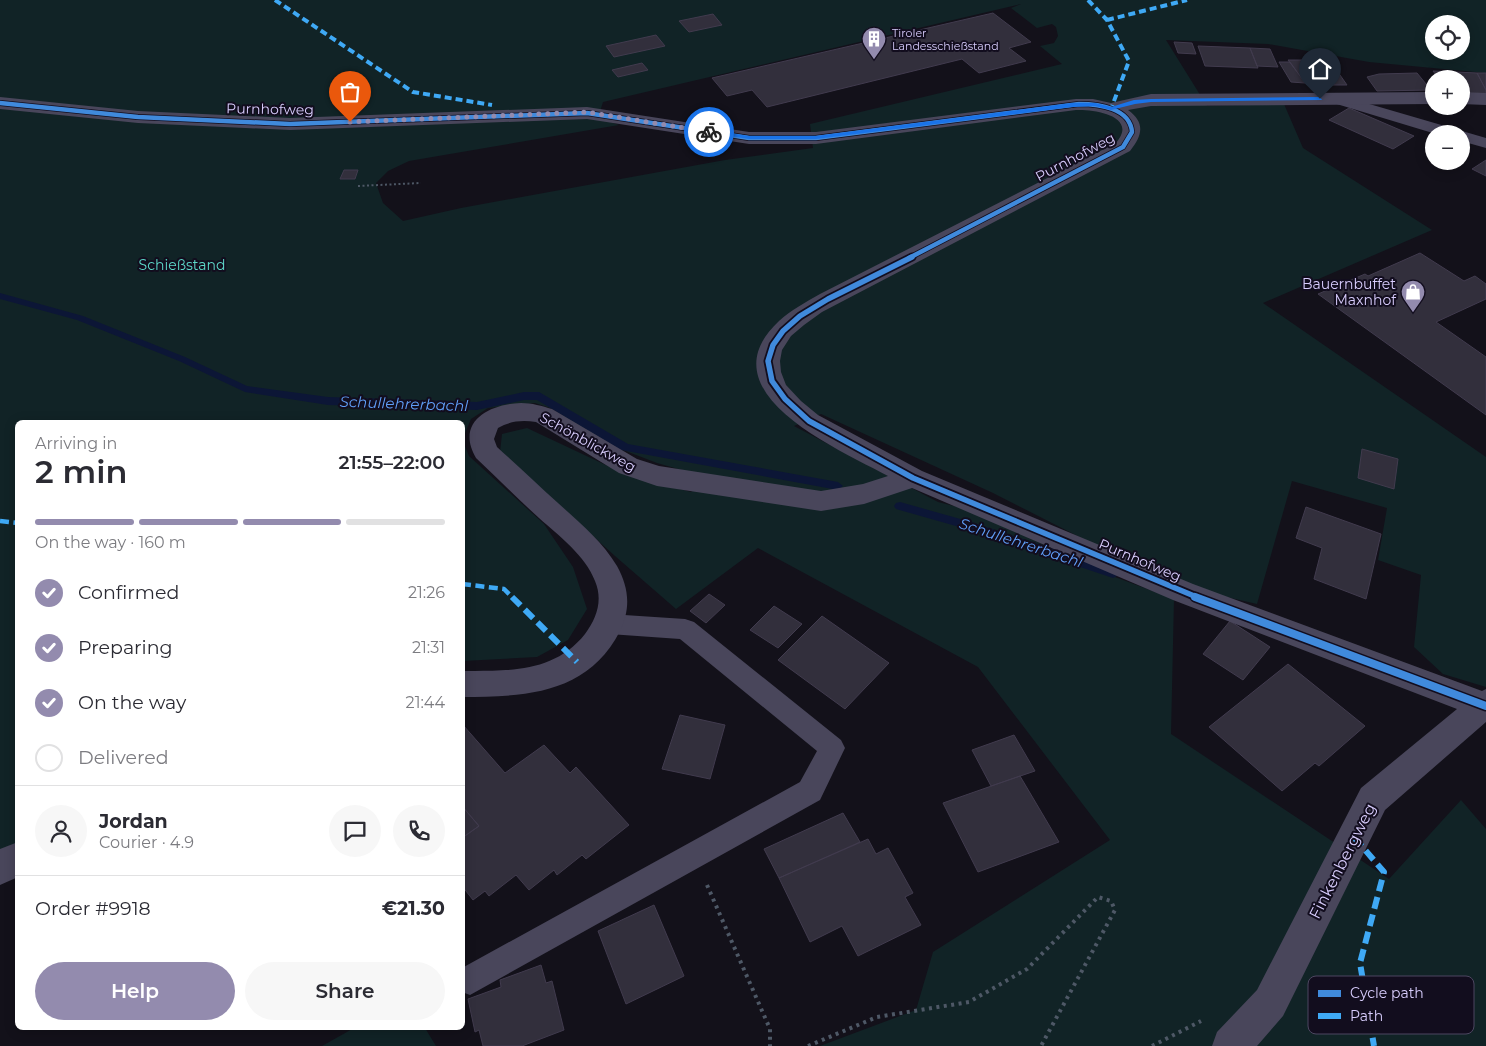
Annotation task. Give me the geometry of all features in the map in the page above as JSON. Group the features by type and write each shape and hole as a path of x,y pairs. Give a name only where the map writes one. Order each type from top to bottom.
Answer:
{"street":[{"path":"1111,109 1134,102 1151,100 1425,98"},
{"path":"1470,98 1486,99"},
{"name":"Purnhofweg","path":"0,103 138,117 290,124 587,112 749,138 816,138 1072,105 1095,105 1111,109 1121,114 1132,127 1134,133 1123,147 818,306 799,317 782,331 774,341 768,359 769,373 776,389 788,404 809,420 913,478 1183,592 1485,705"},
{"name":"Schönblickweg","path":"465,684 501,684 559,674 577,662 596,644 609,624 615,591 596,558 574,533 485,451 480,435 484,426 494,418 518,411 532,411 543,415 628,466 642,472 657,476 821,501 864,494 913,478"},
{"name":"Finkenbergweg","path":"1231,1046 1270,1003 1372,799 1485,705"},
{"path":"0,868 15,860"}],"lane":[{"path":"1335,99 1425,125"},
{"path":"1470,139 1486,143"},
{"path":"470,980 810,791 832,748 685,629 609,624"}],"path":[{"path":"358,186 421,182"},
{"path":"694,855 770,1029 770,1046"},
{"path":"808,1046 877,1018 969,1002 1027,969 1098,897 1111,901 1115,910 1041,1046"}],"green space":[{"name":"Schießstand","path":"0,0 1486,0 1486,73 1369,62 1268,44 1166,40 1207,106 1284,104 1303,148 1432,230 1263,303 1486,457 1486,687 1443,674 1414,647 1421,575 1378,560 1387,508 1292,481 1257,604 1209,593 1109,552 993,493 821,414 794,426 938,502 962,508 1115,577 1174,599 1171,734 1389,879 1461,800 1486,829 1486,1046 820,1046 916,1010 933,952 1110,840 978,667 758,548 676,609 500,452 502,434 527,428 627,475 691,492 710,478 657,463 605,443 553,409 535,403 488,408 471,419 465,433 465,420 15,420 15,849 0,857","holes":["1021,4 1011,8 1037,28 1052,24 1056,27 1058,36 1054,43 1040,46 1062,64 810,124 813,148 725,160 461,208 403,221 383,203 376,183 388,171 409,161 619,125 598,118 603,102"]},
{"path":"465,446 469,456 544,524 573,567 587,609 568,640 537,657 465,661"},
{"path":"350,1030 426,1030 436,1046 322,1046"}],"building":[{"name":"Tiroler Landesschießstand","path":"993,13 1031,42 1009,48 1026,61 979,73 962,59 767,107 752,90 727,96 712,78"},
{"path":"713,14 722,25 689,32 679,21"},
{"path":"656,35 665,46 614,57 606,46"},
{"path":"1174,42 1192,43 1196,54 1178,53"},
{"path":"1198,46 1250,48 1258,68 1205,66"},
{"path":"1250,48 1270,49 1278,67 1257,66"},
{"path":"1288,60 1308,60 1312,65 1333,65 1347,85 1307,85"},
{"path":"1279,62 1290,62 1305,83 1291,82"},
{"path":"642,63 648,70 618,77 612,70"},
{"path":"1417,73 1425,83 1425,90 1377,91 1367,77 1379,74"},
{"path":"1470,73 1477,73 1486,90 1486,94 1470,93"},
{"path":"1477,73 1486,73 1486,90"},
{"path":"1349,108 1414,136 1393,149 1329,120"},
{"path":"1486,160 1486,176 1472,169"},
{"path":"344,170 358,170 355,179 340,179"},
{"path":"1420,253 1464,281 1475,276 1486,284 1486,299 1436,322 1486,357 1486,415 1318,294 1365,274 1368,276"},
{"path":"1362,449 1398,459 1394,489 1358,478"},
{"path":"1306,507 1381,534 1366,599 1314,579 1322,548 1296,538"},
{"path":"709,594 725,605 706,623 690,611"},
{"path":"774,606 802,624 778,648 750,630"},
{"path":"822,616 889,663 845,709 778,660"},
{"path":"1230,621 1270,647 1243,680 1203,654"},
{"path":"1288,664 1365,726 1319,766 1315,763 1282,791 1209,727"},
{"path":"680,715 725,725 710,779 662,769"},
{"path":"465,727 505,773 544,745 570,773 576,767 629,825 586,859 582,855 557,875 554,870 529,890 516,875 489,896 485,891 473,900 465,890 465,836 479,826 465,810"},
{"path":"1014,735 1035,771 991,786 972,750"},
{"path":"1020,776 1059,842 978,872 943,803"},
{"path":"465,810 479,826 465,836"},
{"path":"843,813 860,842 779,878 764,849"},
{"path":"868,839 876,854 888,848 913,893 905,897 921,925 858,956 842,926 810,942 779,878"},
{"path":"654,905 684,976 626,1004 598,931"},
{"path":"541,965 546,983 552,981 564,1030 522,1046 483,1046 479,1030 475,1032 468,999 501,987 500,980"}],"waterway":[{"name":"Schullehrerbachl","path":"0,296 80,318 182,359 245,389 328,401 477,406 524,396 539,396 625,447 838,486"},
{"name":"Schullehrerbachl","path":"900,506 971,526 1113,573"}],"marked path":[{"path":"275,0 413,92 492,105"},
{"path":"1088,0 1107,20 1129,61 1111,109"},
{"path":"1107,20 1187,0"},
{"path":"0,521 15,523"},
{"path":"465,584 504,589 577,662"},
{"path":"1354,837 1384,872 1360,963 1362,976"},
{"path":"1372,1034 1374,1046"}],"cycle path":[{"path":"0,103 138,117 290,124 587,113 749,138 816,138 1086,104 1097,105 1116,111 1123,115 1131,126 1132,132 1123,147 843,291 814,307 791,323 770,350 768,372 778,391 792,407 809,421 913,478 1183,592 1486,706"}],"way so far":[{"path":"350,122 587,112 709,132"}],"place":[{"name":"Tiroler Landesschießstand","path":"874,60"},
{"name":"Bauernbuffet Maxnhof","path":"1413,313"}],"route":[{"path":"709,132 749,138 816,138 1072,105 1095,105 1111,109 1134,102 1151,100 1320,99"}]}
